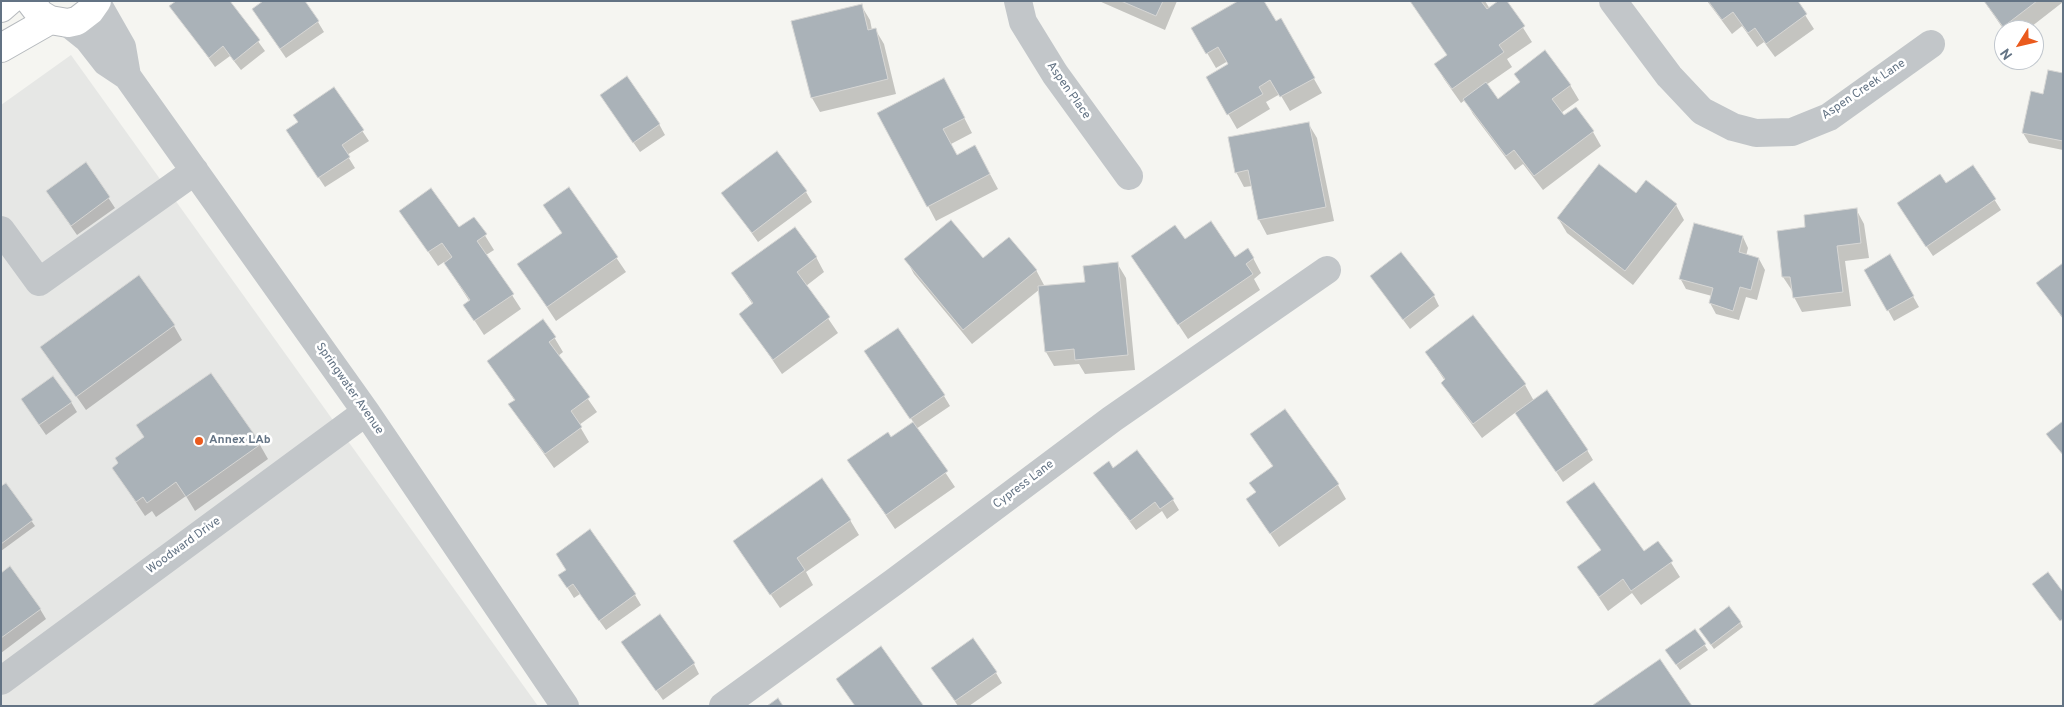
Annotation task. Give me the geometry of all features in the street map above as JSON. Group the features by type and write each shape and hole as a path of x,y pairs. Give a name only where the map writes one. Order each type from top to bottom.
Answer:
{"main road":[{"path":"1,8 9,1"},
{"path":"30,1 40,14 59,22"},
{"path":"1,48 59,22 76,21 97,2"}],"street":[{"name":"Aspen Place","path":"1018,1 1024,22 1055,74 1129,176"},
{"name":"Aspen Creek Lane","path":"1613,1 1669,76 1702,111 1733,127 1756,133 1792,132 1829,117 1931,44"},
{"name":"Springwater Avenue","path":"97,2 122,47 127,76"},
{"name":"Springwater Avenue","path":"59,22 88,40 106,62 127,76 366,412 565,706"},
{"path":"1,230 39,282 195,170"},
{"name":"Cypress Lane","path":"724,706 1112,420 1327,270"},
{"name":"Woodward Drive","path":"1,681 366,412"}],"shaded area":[{"path":"71,55 538,706 1,706 1,105"}],"building":[{"path":"176,1 230,1 260,40 234,61 223,46 209,58 169,6"},
{"path":"263,1 305,1 319,21 280,49 252,9"},
{"path":"1121,1 1163,1 1156,16"},
{"path":"1238,1 1264,1 1276,21 1281,18 1315,78 1280,97 1270,80 1259,87 1263,94 1227,115 1206,77 1228,64 1218,47 1206,54 1191,28"},
{"path":"1410,1 1481,1 1487,9 1498,1 1507,1 1525,26 1499,45 1504,52 1452,89 1434,64 1447,55"},
{"path":"1708,1 1798,1 1807,14 1766,44 1755,28 1748,33 1733,12 1722,20"},
{"path":"1984,1 2037,1 2012,20 1998,20"},
{"path":"862,4 868,30 876,28 888,79 811,98 791,21"},
{"path":"1545,50 1571,85 1552,99 1564,115 1576,107 1594,131 1534,176 1514,150 1506,156 1463,99 1486,82 1498,99 1520,82 1514,74"},
{"path":"2048,70 2063,73 2063,141 2022,133 2031,91 2043,94"},
{"path":"627,76 660,124 633,143 600,95"},
{"path":"944,78 965,118 943,129 957,155 975,145 990,174 927,207 877,113"},
{"path":"334,87 364,130 342,145 350,157 318,178 286,130 298,122 293,115"},
{"path":"1309,122 1326,207 1258,220 1248,170 1235,173 1228,137"},
{"path":"777,151 807,191 752,233 721,193"},
{"path":"86,162 110,197 71,226 46,191"},
{"path":"1599,164 1636,193 1646,180 1677,204 1625,271 1557,218"},
{"path":"1973,165 1996,199 1926,247 1897,203 1940,174 1946,183"},
{"path":"569,187 618,257 547,307 517,264 562,233 543,205"},
{"path":"431,188 459,227 474,217 487,234 477,241 514,294 474,321 463,305 470,300 444,263 452,257 442,243 428,252 399,211"},
{"path":"1857,208 1861,243 1837,246 1843,292 1793,298 1790,277 1782,277 1777,231 1805,227 1804,215"},
{"path":"951,220 983,258 1009,237 1037,270 963,330 904,259"},
{"path":"1211,221 1235,257 1248,248 1254,258 1246,264 1253,274 1178,325 1131,256 1175,225 1185,239"},
{"path":"1694,223 1743,236 1739,252 1759,258 1751,290 1740,287 1733,311 1709,303 1713,288 1679,279"},
{"path":"795,227 817,257 797,272 830,317 773,360 739,314 753,303 731,273"},
{"path":"1401,252 1435,295 1403,320 1370,276"},
{"path":"1890,254 1914,296 1887,311 1864,270"},
{"path":"1118,262 1128,355 1075,360 1074,349 1045,352 1038,286 1085,282 1083,266"},
{"path":"2063,263 2063,318 2036,283"},
{"path":"139,275 175,325 76,397 40,347"},
{"path":"1473,315 1526,384 1473,424 1441,383 1445,379 1425,352"},
{"path":"543,319 556,337 549,342 590,397 571,411 582,427 545,454 508,404 515,400 487,361"},
{"path":"898,328 945,395 910,419 864,351"},
{"name":"Annex LAb","path":"211,373 261,444 186,497 176,482 147,503 143,497 136,502 112,468 118,463 115,458 144,437 136,425"},
{"path":"53,376 72,402 39,425 21,399"},
{"path":"1547,390 1588,450 1556,472 1515,413"},
{"path":"1285,409 1339,484 1270,534 1246,499 1256,492 1249,483 1273,466 1250,434"},
{"path":"2063,421 2063,455 2046,434"},
{"path":"913,422 948,471 886,515 847,460 888,432 891,437"},
{"path":"1137,450 1174,499 1160,509 1155,502 1130,521 1093,473 1109,461 1113,468"},
{"path":"822,478 851,520 797,558 805,570 770,595 733,541"},
{"path":"1594,482 1644,551 1658,541 1673,561 1631,591 1623,579 1599,597 1577,567 1601,550 1566,502"},
{"path":"6,483 33,520 1,544 1,486"},
{"path":"590,529 636,594 599,621 573,584 567,588 558,575 566,570 556,554"},
{"path":"10,566 41,609 1,638 1,573"},
{"path":"2048,572 2063,592 2063,619 2060,621 2032,584"},
{"path":"1729,606 1741,622 1711,645 1699,629"},
{"path":"660,614 695,663 656,691 621,642"},
{"path":"1695,629 1706,644 1676,665 1665,650"},
{"path":"973,638 997,672 955,701 931,668"},
{"path":"881,646 923,705 855,706 836,679"},
{"path":"1660,659 1692,706 1593,706 1593,705"},
{"path":"778,698 783,706 767,706"}],"place":[{"name":"Annex LAb","path":"199,441"}]}
